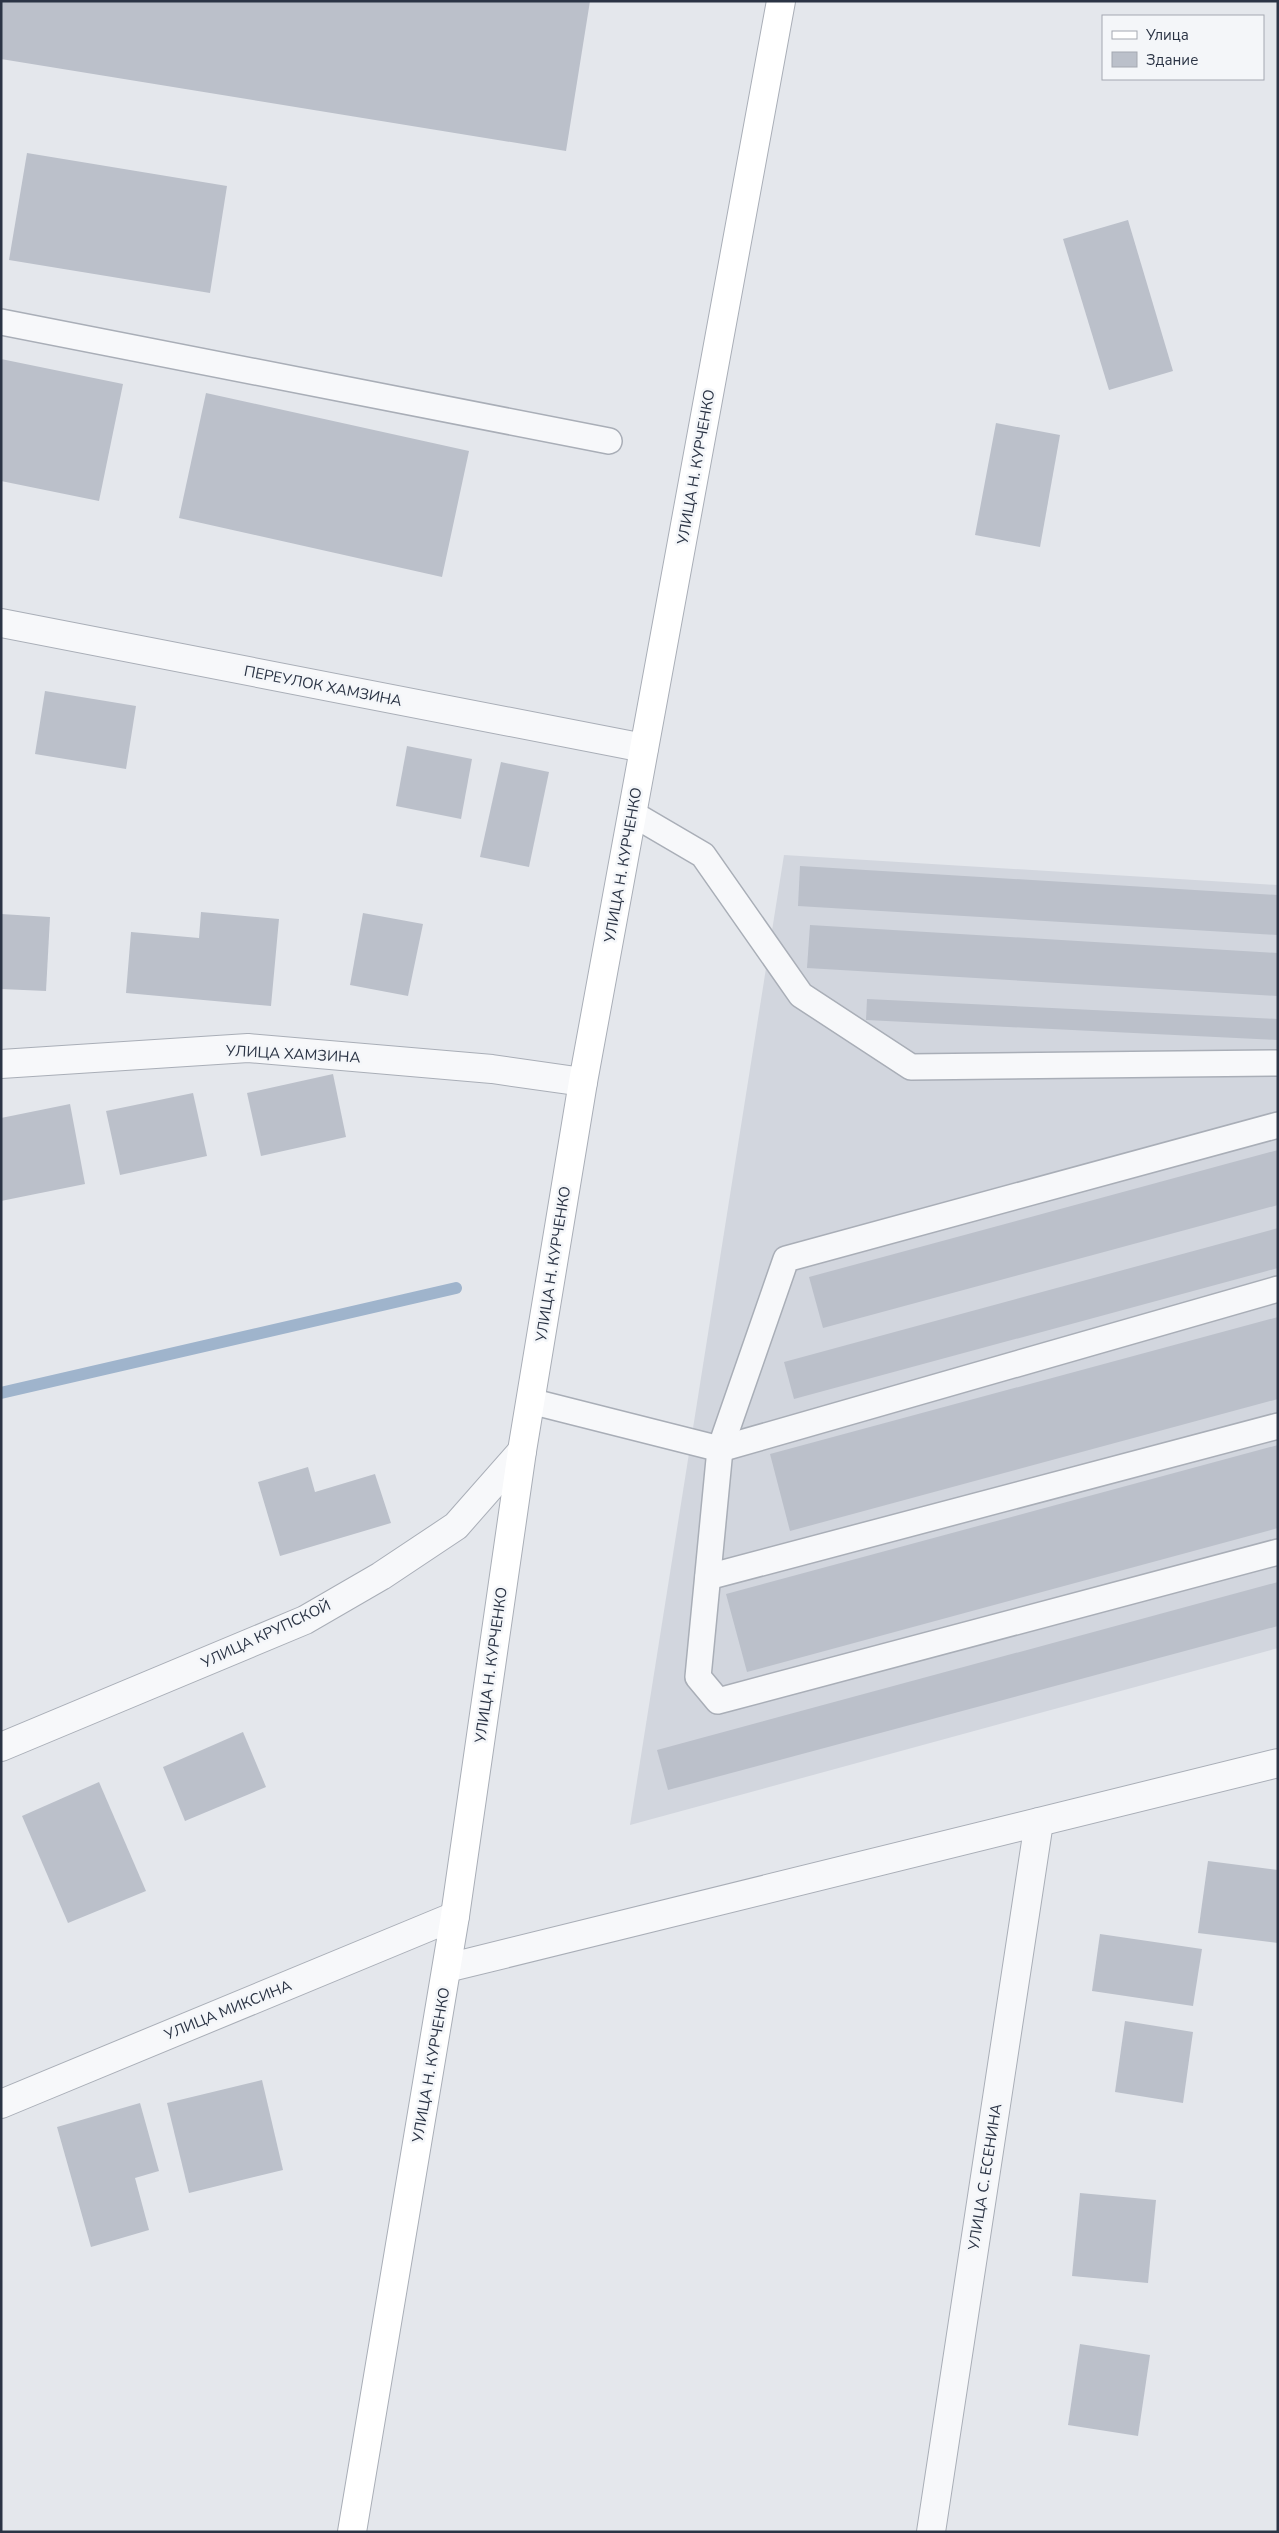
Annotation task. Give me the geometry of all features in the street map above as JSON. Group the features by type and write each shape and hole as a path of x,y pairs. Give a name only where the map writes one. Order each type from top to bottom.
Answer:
{"main road":[{"name":"УЛИЦА Н. КУРЧЕНКО","path":"352,2532 456,1916 522,1451 584,1082 781,1"}],"street":[{"name":"ПЕРЕУЛОК ХАМЗИНА","path":"1,623 644,748"},
{"name":"УЛИЦА ХАМЗИНА","path":"1,1064 248,1048 492,1069 584,1082"},
{"name":"УЛИЦА КРУПСКОЙ","path":"1,1747 305,1620 382,1576 456,1526 522,1451"},
{"path":"447,1968 1278,1763"},
{"name":"УЛИЦА С. ЕСЕНИНА","path":"930,2532 1039,1822"},
{"name":"УЛИЦА МИКСИНА","path":"1,2104 456,1916"}],"lane":[{"path":"1,322 609,441"},
{"path":"633,814 703,855 801,995 911,1068 1278,1063"},
{"path":"1278,1125 786,1259 720,1449 698,1677 718,1701 1278,1552"},
{"path":"530,1401 720,1449 1278,1289"},
{"path":"708,1577 1278,1426"}],"shaded area":[{"path":"784,855 1278,885 1278,1648 630,1825"}],"building":[{"path":"1,1 590,1 566,151 1,59"},
{"path":"27,153 227,186 210,293 9,260"},
{"path":"1128,220 1173,371 1109,390 1063,239"},
{"path":"1,359 123,384 99,501 1,481"},
{"path":"206,393 469,451 442,577 179,518"},
{"path":"996,423 1060,435 1040,547 975,535"},
{"path":"45,691 136,706 126,769 35,754"},
{"path":"407,746 472,759 461,819 396,806"},
{"path":"501,762 549,772 529,867 480,857"},
{"path":"800,866 1278,895 1278,935 798,906"},
{"path":"201,912 279,919 271,1006 126,993 131,932 199,938"},
{"path":"363,913 423,924 408,996 350,985"},
{"path":"1,914 50,917 46,991 1,989"},
{"path":"810,925 1278,953 1278,996 807,968"},
{"path":"867,999 1278,1019 1278,1040 866,1020"},
{"path":"333,1074 346,1137 261,1156 247,1093"},
{"path":"193,1093 207,1156 120,1175 106,1111"},
{"path":"70,1104 85,1184 1,1201 1,1118"},
{"path":"1278,1150 1278,1205 823,1328 809,1277"},
{"path":"1278,1228 1278,1268 794,1399 784,1362"},
{"path":"1278,1317 1278,1399 790,1531 770,1454"},
{"path":"1278,1445 1278,1528 747,1672 726,1594"},
{"path":"308,1467 315,1492 375,1474 391,1523 280,1556 258,1482"},
{"path":"1278,1582 1278,1626 668,1790 657,1750"},
{"path":"243,1732 266,1787 185,1821 163,1767"},
{"path":"99,1782 146,1891 68,1923 22,1816"},
{"path":"1208,1861 1278,1870 1278,1943 1198,1933"},
{"path":"1100,1934 1202,1949 1193,2006 1092,1991"},
{"path":"1125,2021 1193,2032 1183,2103 1115,2092"},
{"path":"262,2080 283,2170 189,2193 167,2103"},
{"path":"140,2103 159,2171 135,2178 149,2230 91,2247 57,2127"},
{"path":"1080,2193 1156,2200 1148,2283 1072,2276"},
{"path":"1080,2344 1150,2355 1138,2436 1068,2425"}],"waterway":[{"path":"1,1393 456,1288"}]}
